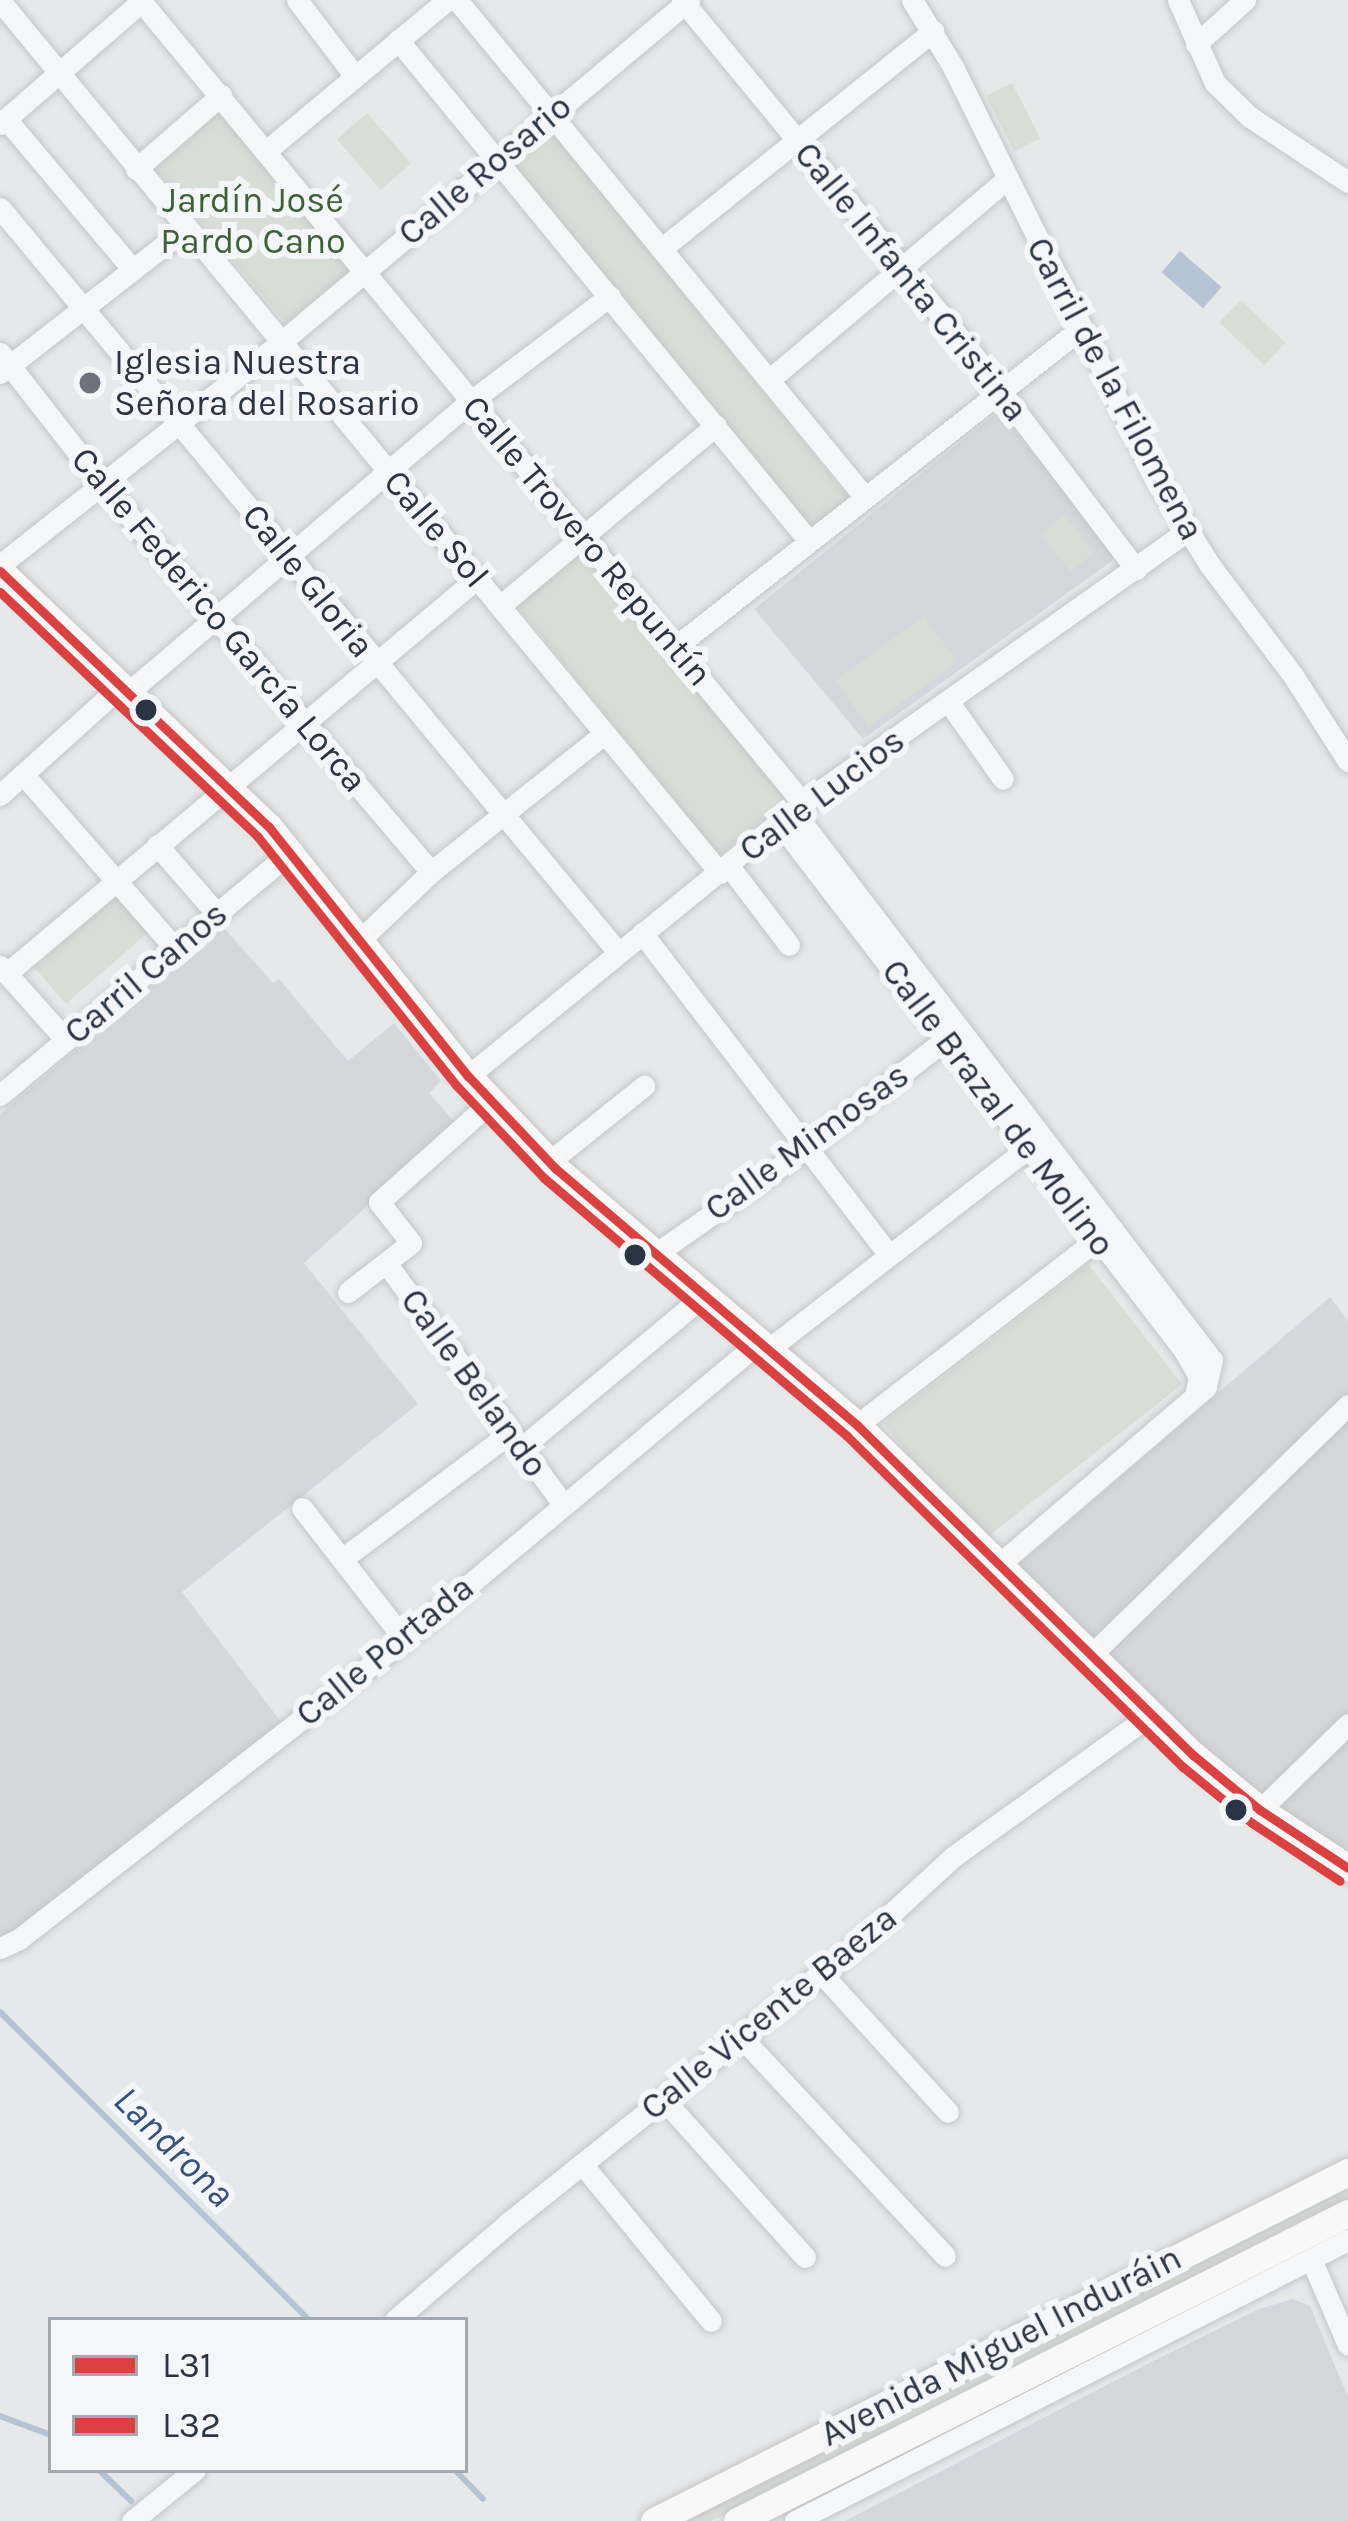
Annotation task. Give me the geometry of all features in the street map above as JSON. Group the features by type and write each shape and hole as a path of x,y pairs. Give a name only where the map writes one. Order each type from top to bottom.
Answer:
{"main road":[{"path":"1,572 127,687 292,851 468,1076 549,1162 857,1425 1150,1714 1260,1810 1348,1868"},
{"name":"Avenida Miguel Induráin","path":"654,2521 1348,2171"},
{"name":"Avenida Miguel Induráin","path":"736,2521 1348,2212"}],"street":[{"path":"297,0 355,76"},
{"path":"266,151 447,0"},
{"path":"457,0 864,496"},
{"name":"Carril de la Filomena","path":"912,0 933,31 1079,330 1188,530 1348,761"},
{"path":"1178,0 1215,83 1250,117 1348,182"},
{"path":"1196,44 1245,0"},
{"name":"Calle Sol","path":"0,1 604,734 789,945"},
{"path":"133,269 3,122 141,1"},
{"name":"Calle Trovero Repuntín","path":"141,1 675,647 953,1033 1106,1233 1208,1350 1210,1378 1195,1397 1001,1563"},
{"name":"Calle Rosario","path":"1,572 685,1"},
{"name":"Calle Infanta Cristina","path":"685,1 902,267 1136,569"},
{"path":"661,249 933,31"},
{"path":"398,40 809,541"},
{"path":"136,169 221,95"},
{"path":"769,380 1006,180"},
{"name":"Calle Gloria","path":"0,208 618,952"},
{"path":"3,364 186,228"},
{"path":"0,795 471,401 610,296"},
{"path":"675,647 1079,330"},
{"name":"Calle Federico García Lorca","path":"3,364 430,872"},
{"path":"501,605 716,425"},
{"name":"Calle Lucios","path":"468,1076 793,814 1188,530"},
{"path":"66,1040 3,969 476,579"},
{"path":"948,701 1003,779"},
{"path":"362,938 430,872 604,734"},
{"path":"23,774 175,949"},
{"path":"157,844 217,914"},
{"name":"Carril Canos","path":"0,1095 292,851"},
{"path":"642,933 889,1256"},
{"name":"Calle Mimosas","path":"654,1255 806,1148 953,1033"},
{"path":"549,1162 644,1086"},
{"name":"Calle Belando","path":"348,1292 411,1243 379,1202 490,1102"},
{"name":"Calle Portada","path":"0,1948 15,1942 404,1640 562,1503 766,1344 1036,1141"},
{"path":"857,1425 1106,1233"},
{"name":"Calle Belando","path":"386,1263 562,1503"},
{"path":"342,1559 516,1440 706,1294"},
{"path":"1090,1656 1348,1405"},
{"path":"302,1508 404,1640"},
{"name":"Calle Vicente Baeza","path":"399,2317 821,1973 954,1856 1150,1714"},
{"path":"1260,1810 1348,1724"},
{"path":"821,1973 948,2112"},
{"path":"741,2037 945,2256"},
{"path":"664,2100 806,2257"},
{"path":"582,2164 711,2321"},
{"path":"795,2521 1348,2240"},
{"path":"1312,2260 1348,2345"},
{"path":"132,2521 191,2473"}],"shaded area":[{"path":"999,411 1113,552 1112,561 863,739 754,609"},
{"path":"223,927 273,983 279,979 348,1061 394,1023 441,1081 429,1093 457,1125 304,1263 418,1404 182,1592 291,1735 0,1959 0,1114"},
{"path":"1330,1297 1348,1321 1348,1868 1308,1843 1010,1572"},
{"path":"1293,2299 1310,2306 1348,2397 1348,2521 845,2521 1153,2361 1259,2309"}],"green space":[{"path":"1012,83 1040,138 1014,151 986,96"},
{"path":"367,113 411,164 381,190 337,139"},
{"name":"Jardín José Pardo Cano","path":"213,117 222,117 349,266 348,273 286,323 156,169"},
{"path":"550,129 849,498 809,530 510,161"},
{"path":"1241,300 1286,343 1264,365 1219,322"},
{"path":"1064,515 1094,552 1070,572 1040,535"},
{"path":"579,544 787,800 719,855 511,599"},
{"path":"924,616 958,662 869,727 835,681"},
{"path":"119,894 150,930 66,1004 34,967"},
{"path":"1088,1264 1182,1385 978,1544 884,1423"},
{"path":"1348,2188 1348,2200 711,2521 684,2521"}],"water":[{"path":"1180,251 1222,287 1203,308 1162,272"}],"waterway":[{"name":"Landrona","path":"0,2012 306,2317"},
{"name":"Landrona","path":"0,2416 48,2434"},
{"name":"Landrona","path":"102,2473 131,2501"},
{"name":"Landrona","path":"458,2473 483,2499"}],"transit line":[{"name":"L31","path":"0,571 269,827 468,1076 555,1168 857,1425 1193,1755 1260,1810 1348,1868"},
{"name":"L32","path":"0,592 258,837 456,1085 544,1178 847,1436 1183,1767 1252,1823 1340,1881"}],"place":[{"name":"Iglesia Nuestra Señora del Rosario","path":"90,383"}]}
